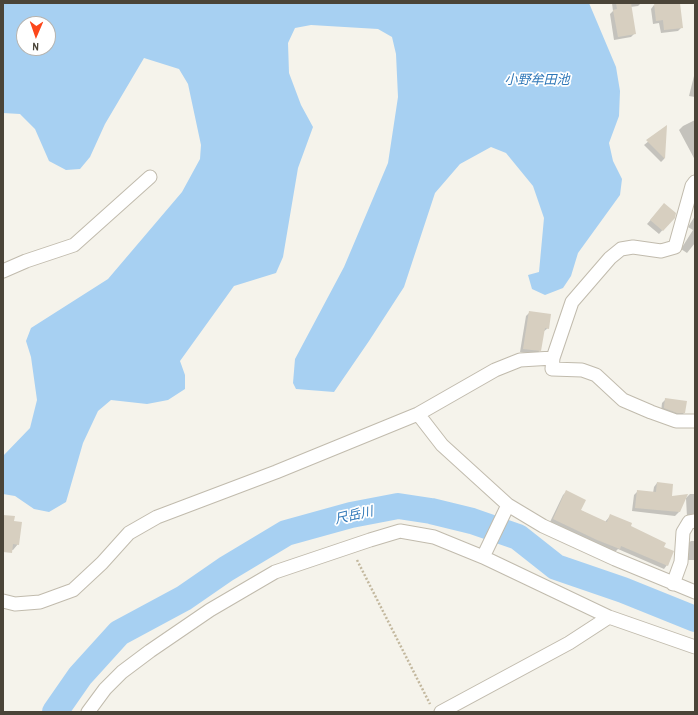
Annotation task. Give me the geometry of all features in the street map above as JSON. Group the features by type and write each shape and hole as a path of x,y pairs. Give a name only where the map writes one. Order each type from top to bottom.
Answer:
{"street":[{"path":"3,271 26,261 74,245 150,177"},
{"path":"695,182 692,186 675,247 661,251 633,247 621,249 610,258 572,302 553,358 552,369 582,370 596,375 623,400 676,421 695,421"},
{"path":"3,601 15,604 40,602 73,590 102,563 129,533 157,517 276,472 418,414 496,370 520,360 553,358"},
{"path":"418,414 442,445 506,509 615,559 695,592"},
{"path":"484,555 506,509"},
{"path":"673,584 681,562 683,532 689,522 695,521"},
{"path":"88,712 105,689 122,672 150,651 210,610 275,572 400,531 434,537 484,555 609,616 695,647"},
{"path":"436,709 569,643 609,616"}],"path":[{"path":"357,560 436,709"}],"water":[{"name":"小野牟田池","path":"3,3 589,3 616,67 620,91 619,116 609,143 613,161 622,179 620,195 578,253 571,276 563,288 545,295 532,289 528,275 539,272 544,218 533,186 506,153 491,147 460,164 435,193 404,287 334,392 296,389 293,383 295,359 344,267 388,163 398,97 396,54 392,37 378,29 311,25 295,28 288,43 289,73 301,105 313,127 298,168 283,257 276,273 234,286 180,361 185,375 185,389 168,400 147,404 111,400 98,411 83,443 66,502 49,512 34,509 15,496 3,494 3,456 30,428 37,400 31,357 26,341 31,328 108,279 182,192 200,159 201,145 188,84 179,69 144,58 105,124 90,157 80,169 66,170 49,161 35,129 20,114 3,113"}],"building":[{"path":"616,3 631,3 636,34 618,37 613,10 617,9"},
{"path":"654,3 680,3 683,28 664,30 663,20 656,21"},
{"path":"667,125 665,159 646,140"},
{"path":"664,203 676,213 675,218 663,231 650,220"},
{"path":"529,311 551,314 549,329 545,328 541,351 523,349"},
{"path":"665,398 687,401 685,413 677,413 664,408"},
{"path":"657,482 673,484 672,496 688,494 680,512 635,508 637,490 656,492"},
{"path":"566,490 586,500 581,510 607,522 610,514 632,523 631,526 666,543 664,547 674,551 668,566 621,546 620,549 597,540 553,519"},
{"path":"3,515 15,516 14,521 22,522 19,545 13,544 12,553 3,552"}],"waterway":[{"name":"尺岳川","path":"55,712 80,676 119,633 184,598 226,569 286,533 351,515 398,506 431,511 472,521 518,537 556,567 623,590 695,619"}]}
